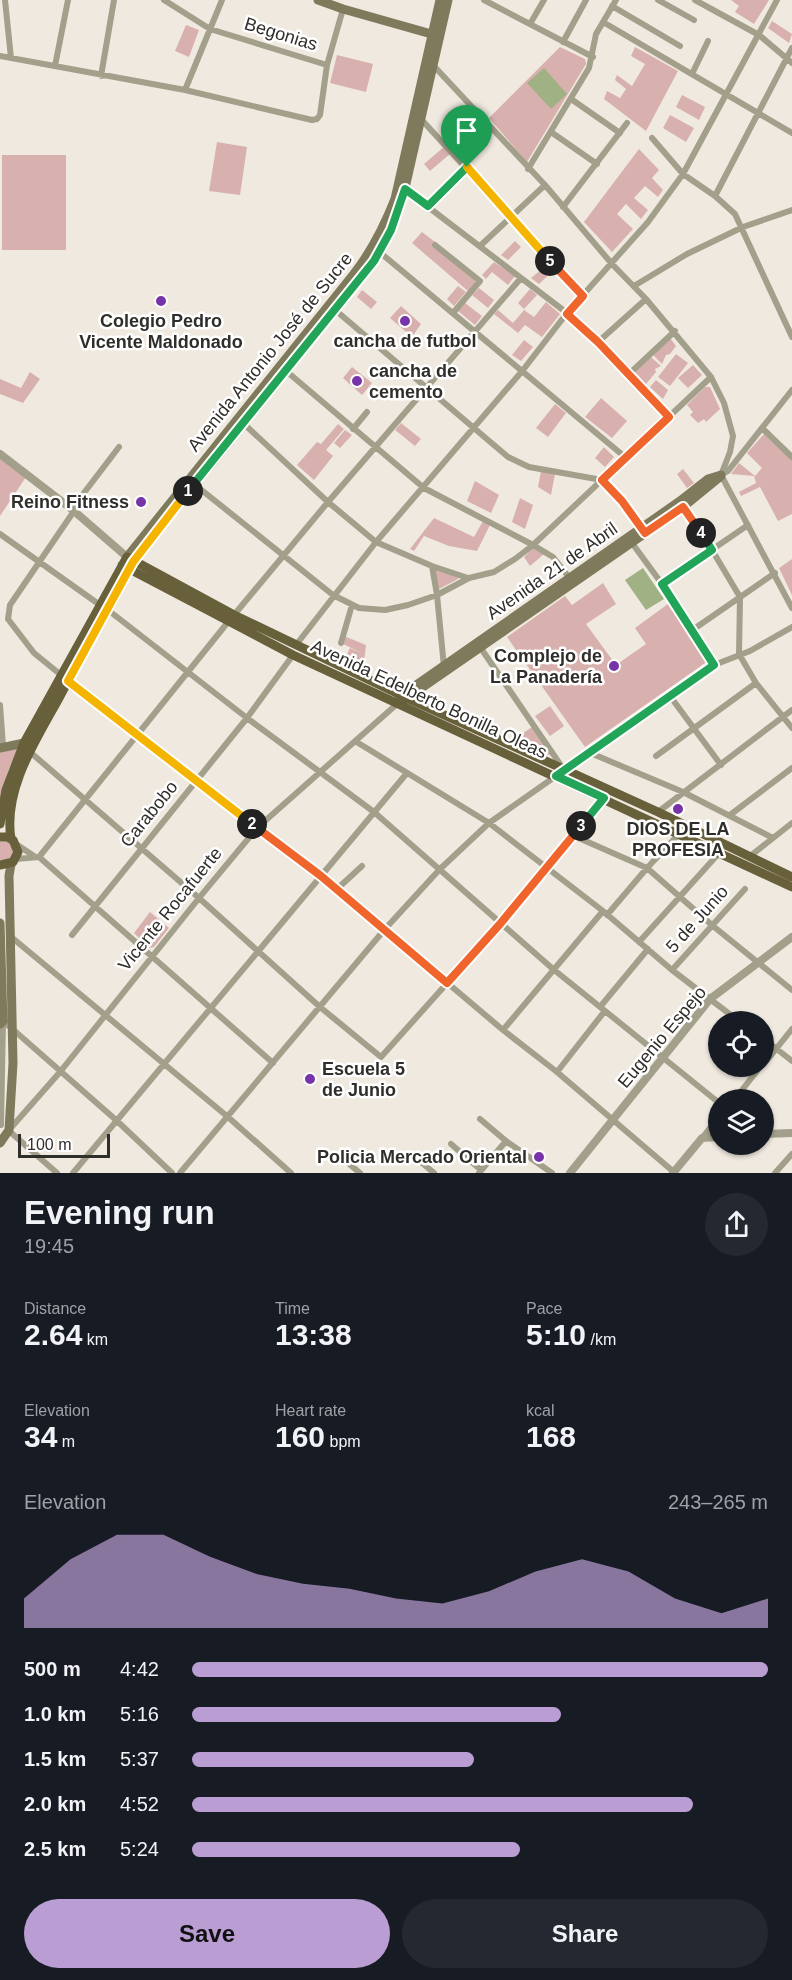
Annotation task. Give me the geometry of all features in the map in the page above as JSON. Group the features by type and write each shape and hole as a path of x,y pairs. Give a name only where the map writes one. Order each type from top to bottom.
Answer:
{"main road":[{"path":"318,0 436,35"},
{"name":"Avenida Antonio José de Sucre","path":"0,824 6,790 24,743 64,678 128,563 376,250 402,187 436,35 440,0"},
{"name":"Avenida Antonio José de Sucre","path":"436,35 448,0"},
{"name":"Avenida 21 de Abril","path":"402,699 721,476"},
{"name":"Avenida 21 de Abril","path":"572,580 632,543 643,531"},
{"name":"Avenida Edelberto Bonilla Oleas","path":"128,563 231,619 295,650 560,773 658,812 792,877"},
{"name":"Avenida Antonio José de Sucre","path":"13,861 18,852 10,822 15,792 30,752 64,678"},
{"path":"2,747 24,743"},
{"name":"Avenida Edelberto Bonilla Oleas","path":"560,773 604,798 792,887"},
{"path":"0,837 14,842"},
{"path":"0,865 13,861 11,937 13,1029 0,1143"},
{"path":"0,922 1,1021"}],"street":[{"path":"5,0 11,58"},
{"path":"55,66 68,0"},
{"path":"101,76 114,0"},
{"name":"Begonias","path":"164,0 210,30 327,65"},
{"path":"185,90 222,0"},
{"path":"484,0 593,57"},
{"path":"498,7 502,0"},
{"path":"530,24 544,0"},
{"path":"563,42 586,0"},
{"path":"658,0 694,20"},
{"path":"695,0 759,35 789,61"},
{"name":"Carabobo","path":"72,935 248,718 333,595 474,429 567,314 648,222 683,174 777,0"},
{"path":"528,169 589,68 596,34 614,3 680,46"},
{"path":"0,56 185,90 312,120 317,119 320,115 327,65 343,9"},
{"path":"603,22 792,133"},
{"path":"692,74 708,40"},
{"path":"715,196 757,113 789,61 792,48"},
{"path":"430,62 675,331 711,377 723,403 733,436 721,476 792,608"},
{"path":"571,99 621,134"},
{"path":"418,116 583,296"},
{"path":"563,207 621,134 627,123"},
{"path":"551,132 597,164"},
{"path":"652,138 683,174 730,209 743,227 792,338"},
{"path":"428,206 467,167"},
{"path":"480,246 544,185"},
{"path":"402,187 567,314 598,342 669,417"},
{"path":"634,286 687,254 743,227 792,210"},
{"path":"435,245 480,280 453,313"},
{"path":"376,250 625,457"},
{"path":"13,861 37,856 328,502 521,278"},
{"path":"598,342 646,299"},
{"path":"332,308 508,457 529,467 602,480 622,501 643,531"},
{"path":"629,374 675,331"},
{"path":"283,368 424,488 553,557 572,580"},
{"path":"191,482 333,595 359,608 385,610 437,595 469,578 494,572 515,559 533,545 711,377"},
{"name":"Avenida 21 de Abril","path":"721,476 728,471 792,390"},
{"path":"353,429 367,412"},
{"path":"241,421 328,502 376,542 432,566 469,578"},
{"path":"762,428 792,457"},
{"path":"119,447 77,502 74,511 10,605 8,619 34,653 321,876 503,1030 613,1119 674,1173 708,1130"},
{"path":"0,454 74,511 115,547 128,563"},
{"path":"681,504 740,597 739,654 756,683 792,728"},
{"path":"662,584 748,525"},
{"path":"0,534 189,671 374,812 553,969 708,1094"},
{"path":"632,543 662,584 714,665"},
{"path":"432,566 445,670"},
{"path":"691,631 775,573"},
{"path":"341,643 352,605"},
{"path":"180,1173 385,929 440,869 489,823 714,665 750,651 792,627"},
{"path":"479,646 560,773"},
{"path":"656,756 756,683"},
{"path":"670,696 721,765"},
{"name":"Vicente Rocafuerte","path":"3,1126 60,1072 257,828 402,699"},
{"path":"0,705 2,747"},
{"path":"658,812 792,710"},
{"path":"355,741 489,823 726,1011"},
{"path":"30,752 199,898 320,1007 381,1057 500,924 604,798"},
{"path":"588,752 683,792 773,838"},
{"path":"730,815 792,768"},
{"path":"73,1173 407,773"},
{"path":"749,857 792,823"},
{"path":"503,1030 553,969 680,833"},
{"path":"574,836 647,868 713,926 792,990"},
{"path":"14,842 37,856 273,1063"},
{"path":"639,942 720,852"},
{"path":"337,889 362,866"},
{"name":"5 de Junio","path":"672,970 745,889"},
{"path":"0,927 228,1116 288,1172"},
{"name":"Eugenio Espejo","path":"570,1173 710,999 792,937"},
{"path":"557,1072 648,949"},
{"path":"1,1021 116,1120 172,1173"},
{"path":"1,1021 3,1126 57,1173"},
{"path":"774,1050 792,1029"},
{"path":"776,1048 792,1061"},
{"path":"743,1089 752,1077"},
{"path":"480,1119 506,1141 552,1173"},
{"path":"774,1133 791,1131"},
{"path":"702,1138 708,1138"},
{"path":"451,1144 480,1172 506,1141"},
{"path":"775,1173 792,1154"},
{"path":"341,1157 360,1173"},
{"path":"421,1162 434,1173"}],"shaded area":[{"path":"731,0 769,0 754,24 735,12 739,6"},
{"path":"772,21 792,34 789,43 768,28"},
{"path":"186,25 199,30 189,57 175,51"},
{"path":"560,47 585,59 586,64 527,162 489,118"},
{"path":"635,47 678,71 646,131 604,99 607,91 620,98 626,89 615,80 617,75 632,86 645,64 631,56"},
{"path":"337,55 373,64 366,92 330,83"},
{"path":"544,68 567,94 551,109 527,83"},
{"path":"682,95 705,107 699,120 676,107"},
{"path":"670,115 694,128 686,142 663,128"},
{"path":"217,142 247,147 240,195 209,191"},
{"path":"445,146 451,153 430,171 424,164"},
{"path":"639,149 659,170 652,178 663,190 658,197 645,186 634,198 648,210 641,219 626,204 617,214 633,229 612,252 584,222"},
{"path":"2,155 66,155 66,250 2,250"},
{"path":"422,232 435,242 432,246 477,280 468,291 412,243"},
{"path":"515,241 521,247 508,260 501,255"},
{"path":"494,262 515,276 508,285 492,272 486,279 482,275"},
{"path":"548,264 554,270 539,284 531,278"},
{"path":"458,286 466,292 454,306 447,299"},
{"path":"479,288 494,300 488,308 472,295"},
{"path":"530,289 537,295 524,309 518,303"},
{"path":"362,290 377,302 371,309 357,297"},
{"path":"546,302 560,314 542,337 525,325 518,333 494,314 498,310 513,323 524,310 534,317"},
{"path":"465,303 482,316 475,325 458,311"},
{"name":"cancha de futbol","path":"401,306 421,324 412,337 390,318"},
{"path":"670,338 676,346 670,354 666,355 662,364 653,355"},
{"path":"524,340 533,347 521,361 512,355"},
{"path":"676,354 688,363 670,386 658,377"},
{"path":"651,357 661,366 655,369 656,372 646,384 635,372"},
{"path":"693,365 702,375 688,388 678,378"},
{"name":"cancha de cemento","path":"352,367 372,383 362,395 343,378"},
{"path":"30,372 40,379 23,403 0,394 0,379 21,388"},
{"path":"656,380 668,390 663,399 650,387"},
{"path":"705,387 710,387 720,409 706,422 704,419 698,423 690,415 693,412 687,405"},
{"path":"601,398 627,421 612,438 585,417"},
{"path":"555,404 566,413 548,437 536,428"},
{"path":"401,423 421,439 415,446 395,430"},
{"path":"338,424 344,429 326,450 333,456 314,480 297,465 317,442 321,444"},
{"path":"345,430 352,435 340,448 334,443"},
{"path":"764,434 792,460 792,514 778,521 760,487 741,496 739,492 756,483 754,476 731,474 739,463 755,476 762,468 747,453"},
{"path":"604,447 614,457 605,467 595,458"},
{"path":"0,455 26,477 0,516"},
{"path":"683,469 694,483 687,488 677,474"},
{"path":"541,471 555,474 551,495 538,487"},
{"path":"475,481 499,495 491,513 467,501"},
{"path":"520,498 533,505 525,529 512,522"},
{"path":"434,518 474,537 483,521 490,525 477,551 449,546 424,536 414,551 410,549"},
{"path":"533,548 544,554 530,566 524,557"},
{"path":"792,559 792,595 779,568"},
{"path":"643,568 664,599 646,610 625,580"},
{"path":"435,570 458,577 458,579 439,589"},
{"name":"Complejo de La Panadería","path":"603,583 616,604 586,624 616,665 646,644 635,628 668,604 708,661 585,747 507,637 565,596 572,605"},
{"path":"344,636 366,645 363,670 344,661 350,648 364,654 341,643"},
{"path":"550,706 564,726 550,736 535,716"},
{"path":"532,727 551,753 549,755 513,740"},
{"path":"11,747 18,749 9,769 0,801 0,751"},
{"path":"0,842 10,843 14,852 12,858 0,861"},
{"path":"150,912 169,928 154,947 149,948 134,933"}],"place":[{"name":"Colegio Pedro Vicente Maldonado","path":"161,301"},
{"name":"cancha de futbol","path":"405,321"},
{"name":"cancha de cemento","path":"357,381"},
{"name":"Reino Fitness","path":"141,502"},
{"name":"Complejo de La Panadería","path":"614,666"},
{"name":"DIOS DE LA PROFESIA","path":"678,809"},
{"name":"Escuela 5 de Junio","path":"310,1079"},
{"name":"Policia Mercado Oriental","path":"539,1157"}],"route":[{"path":"467,167 583,296 567,314 598,342 669,417 602,480 622,501 645,533 683,507 712,550 662,584 714,665 556,776 604,798 500,924 447,983 321,876 68,681 133,562 374,261 391,230 405,189 428,206 467,167"}]}
